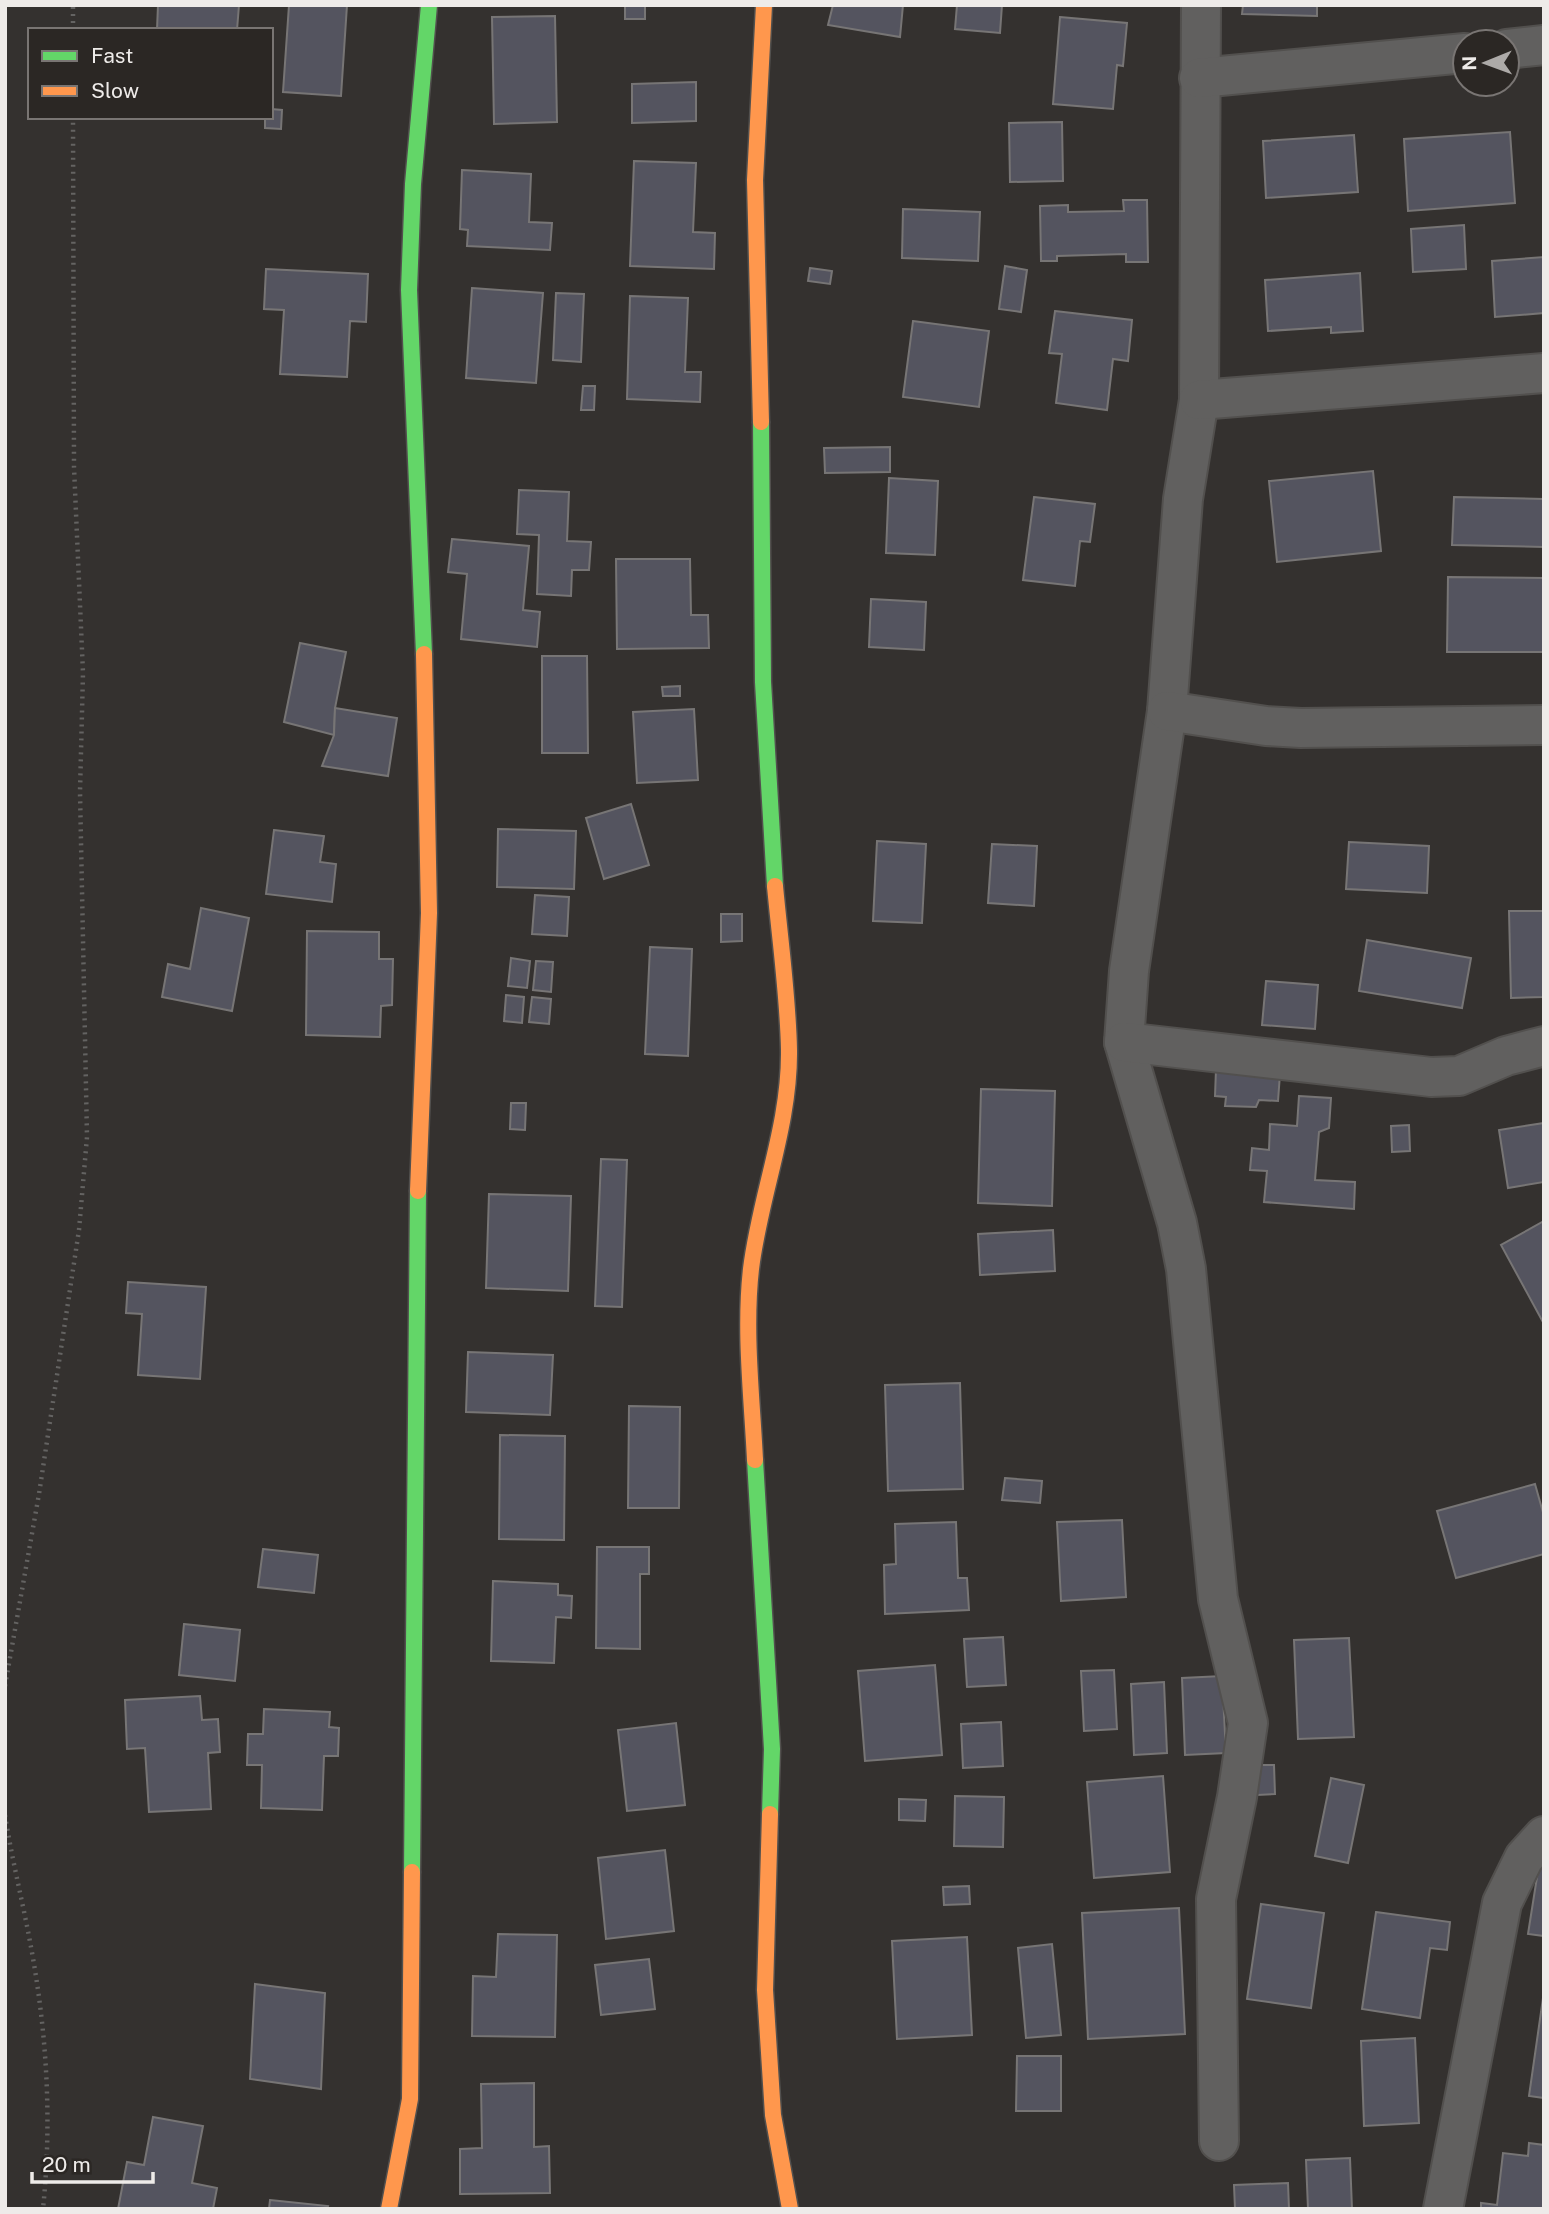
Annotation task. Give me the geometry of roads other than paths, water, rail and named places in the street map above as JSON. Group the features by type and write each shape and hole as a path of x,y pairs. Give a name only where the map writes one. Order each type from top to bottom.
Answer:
{"street":[{"path":"389,2209 398,2174 410,2099 416,1341 421,1094 429,913 424,650 409,290 413,184 429,5"},
{"path":"764,5 755,180 761,372 763,682 770,819 789,1051 781,1137 760,1212 751,1272 750,1366 764,1558 772,1749 765,1990 773,2115 790,2209"},
{"path":"1201,5 1199,78 1202,328 1199,400 1183,499 1167,711 1129,971 1124,1042 1177,1223 1186,1269 1218,1599 1248,1723 1237,1797 1216,1899 1219,2141"},
{"path":"1521,47 1544,45"},
{"path":"1199,78 1451,54"},
{"path":"1199,400 1544,373"},
{"path":"1167,711 1265,726 1301,728 1544,725"},
{"path":"1124,1042 1431,1077 1459,1076 1506,1056 1544,1046"},
{"path":"1443,2209 1502,1903 1524,1858 1544,1836"}]}
